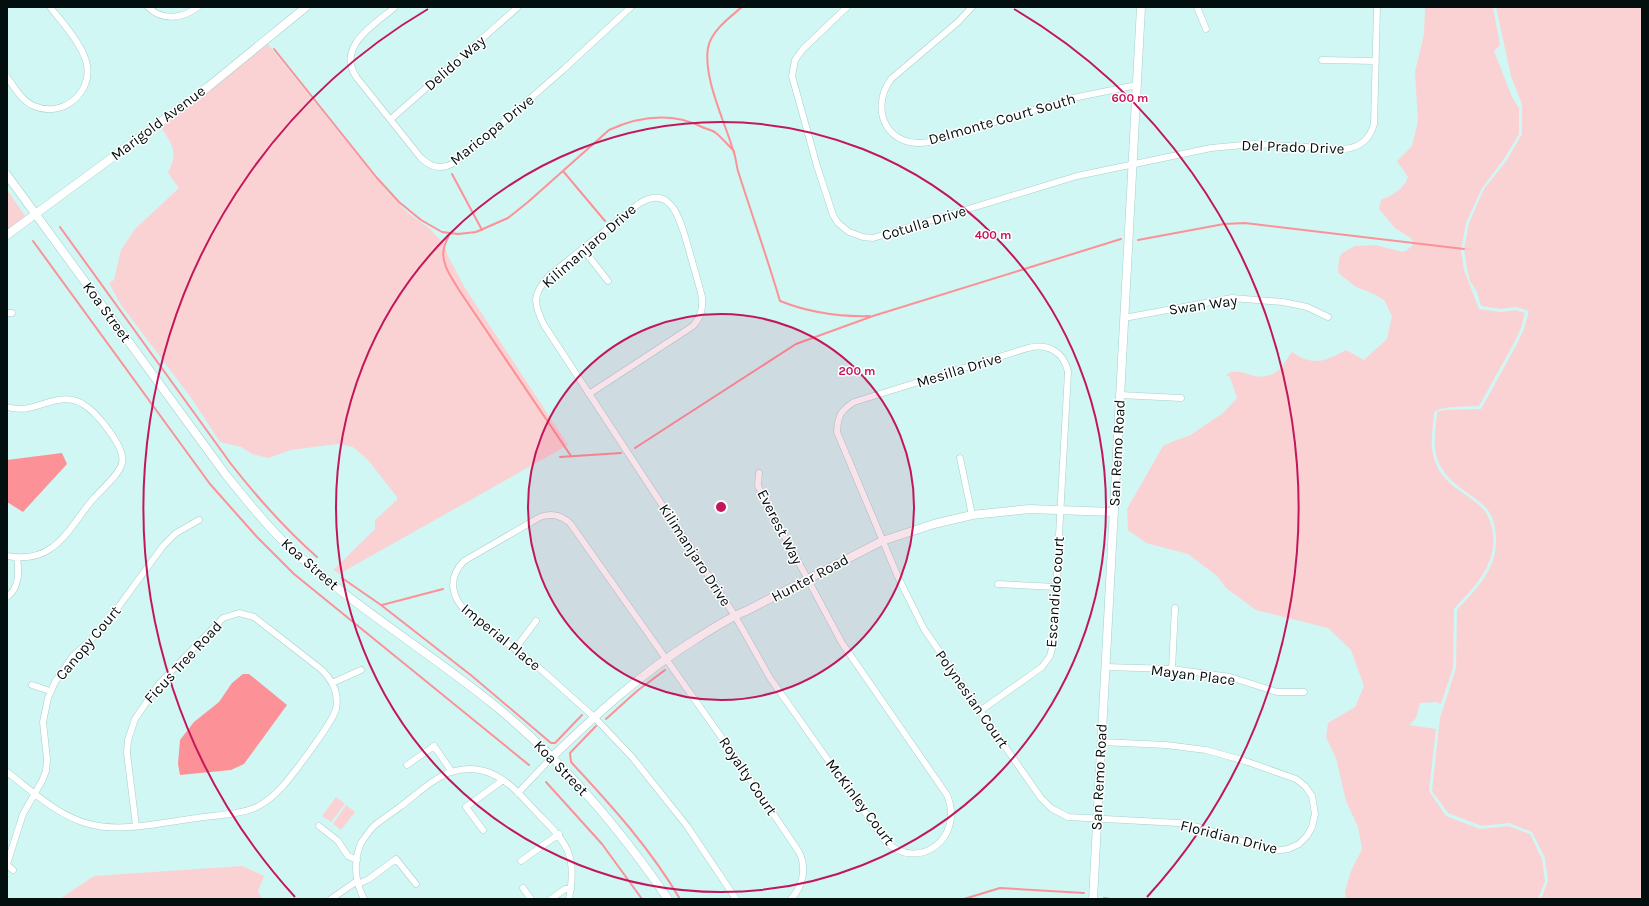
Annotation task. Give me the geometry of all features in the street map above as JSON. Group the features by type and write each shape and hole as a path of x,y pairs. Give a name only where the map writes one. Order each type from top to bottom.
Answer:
{"street":[{"path":"7,77 27,102 35,107 43,109 55,109 66,105 75,100 82,91 87,80 86,61 81,49 50,7"},
{"path":"148,7 159,15 175,17 185,15 198,7"},
{"name":"Marigold Avenue","path":"7,235 208,87 306,7"},
{"name":"Maricopa Drive","path":"395,7 357,40 352,50 350,61 355,75 425,162 437,167 452,165 469,152 564,69 631,7"},
{"name":"Delido Way","path":"390,119 518,7"},
{"name":"Cotulla Drive","path":"847,7 802,48 796,60 792,76 829,207 838,223 849,232 863,237 879,237 1077,176 1132,164"},
{"name":"Delmonte Court South","path":"972,7 958,22 891,79 884,90 881,102 882,115 888,128 898,137 912,142 929,142 1067,100 1137,85"},
{"name":"San Remo Road","path":"1093,899 1141,7"},
{"path":"1197,7 1206,30"},
{"name":"Del Prado Drive","path":"1132,164 1204,149 1239,144 1341,149 1355,147 1368,137 1373,128 1375,112 1377,7"},
{"path":"1322,60 1376,61"},
{"name":"Koa Street","path":"7,175 226,475 255,512 284,542 340,590 494,705 552,757 611,822 668,899"},
{"name":"Kilimanjaro Drive","path":"589,394 693,326 700,317 703,305 702,297 679,217 672,205 664,200 655,198 643,200 550,275 542,284 537,294 536,306 544,325 589,394 735,616"},
{"path":"583,249 608,281"},
{"name":"Swan Way","path":"1124,318 1232,298 1283,302 1306,307 1328,317"},
{"name":"Mesilla Drive","path":"882,541 837,432 838,418 844,409 854,402 872,396 1035,346 1045,347 1058,353 1065,362 1068,372 1061,509"},
{"path":"68,391 68,399"},
{"path":"1120,395 1181,398"},
{"path":"7,407 30,409 55,400 68,399 84,405 98,417 119,446 122,451 123,462 119,471 93,499 61,541 40,553 29,556 7,556"},
{"path":"960,458 972,515"},
{"name":"Everest Way","path":"759,473 758,486 807,579"},
{"name":"Hunter Road","path":"552,757 628,687 665,659 735,616 882,541 916,528 972,515 1029,509 1114,512"},
{"name":"Escandido court","path":"980,711 1038,670 1048,660 1052,651 1055,632 1061,509"},
{"name":"Imperial Place","path":"594,717 515,649 462,608 454,594 454,576 459,567 467,559 546,515 552,515 566,520 573,527 665,659"},
{"name":"Canopy Court","path":"7,864 23,814 42,781 46,770 47,759 43,722 50,691 62,670 73,656 95,636 111,617 163,546 176,533 199,520"},
{"name":"Polynesian Court","path":"882,541 924,629 1041,798 1051,808 1068,817 1097,819"},
{"path":"7,597 13,592 17,583 19,572 17,557"},
{"name":"McKinley Court","path":"735,616 770,678 886,842 893,848 908,853 919,853 930,849 943,839 949,828 952,816 946,796 846,649 807,579"},
{"path":"998,584 1057,587"},
{"path":"1172,669 1175,608"},
{"name":"Ficus Tree Road","path":"7,772 64,814 81,822 98,826 115,828 136,826 240,812 255,807 266,801 282,787 333,718 336,703 335,689 322,670 254,617 239,613 223,618 159,684 135,719 128,740 127,753 136,826"},
{"path":"515,649 536,622"},
{"name":"Royalty Court","path":"665,659 729,748 799,852 803,861 803,878 800,888 791,899"},
{"name":"Mayan Place","path":"1105,667 1172,669 1230,677 1276,692 1304,692"},
{"path":"332,683 360,670"},
{"path":"32,685 50,691"},
{"path":"594,717 632,757 671,804 736,899"},
{"name":"Floridian Drive","path":"1097,819 1179,823 1202,828 1268,850 1278,851 1288,849 1304,840 1312,827 1315,814 1312,796 1301,782 1245,761 1206,750 1166,745 1101,742"},
{"path":"407,764 434,746 452,772"},
{"path":"518,793 552,757"},
{"path":"364,899 358,882 357,860 361,844 375,825 435,780 452,772 464,769 479,770 492,774 503,780 559,834 566,845 573,874 569,899"},
{"path":"483,830 466,807 503,780"},
{"path":"319,826 338,842 348,856 357,860"},
{"path":"521,861 559,834"},
{"path":"332,899 358,882 369,879 396,859 416,884"},
{"path":"7,864 13,870"},
{"path":"523,888 531,899"},
{"path":"551,899 565,889 571,889"}],"shaded area":[{"path":"1425,7 1493,7 1500,45 1494,51 1512,97 1519,108 1519,134 1504,159 1482,188 1466,223 1461,250 1464,270 1479,309 1501,312 1516,310 1525,313 1521,328 1514,343 1479,406 1448,408 1437,410 1434,413 1432,450 1435,461 1443,476 1454,487 1480,506 1485,512 1489,518 1493,533 1493,545 1488,565 1482,575 1454,609 1453,668 1441,704 1436,702 1420,703 1416,718 1409,725 1436,729 1429,791 1446,816 1480,829 1508,826 1530,834 1542,859 1545,881 1538,899 1346,899 1345,892 1351,871 1362,849 1358,827 1346,801 1336,758 1326,737 1328,723 1355,707 1364,686 1351,650 1328,628 1256,610 1226,588 1217,576 1188,554 1146,543 1128,530 1127,509 1163,446 1189,436 1223,413 1237,398 1230,377 1226,375 1237,371 1255,376 1269,376 1281,368 1292,352 1307,360 1319,361 1332,357 1346,350 1364,360 1387,339 1392,316 1384,300 1374,294 1356,287 1342,276 1338,272 1339,258 1342,253 1355,246 1376,245 1402,252 1406,251 1413,245 1412,239 1395,228 1379,209 1381,200 1397,192 1406,182 1408,177 1397,161 1412,146 1418,121 1415,72 1424,34"},
{"path":"1496,7 1642,7 1642,899 1541,899 1548,881 1545,858 1532,832 1509,823 1482,826 1448,813 1432,791 1440,718 1456,668 1457,610 1487,574 1492,564 1496,542 1494,525 1489,511 1484,505 1451,480 1441,468 1435,449 1437,412 1444,410 1481,409 1517,344 1524,329 1529,311 1516,307 1501,309 1481,306 1477,292 1470,281 1464,249 1469,223 1484,189 1507,160 1522,134 1522,104 1511,76"},
{"path":"267,43 385,189 407,212 430,229 444,244 448,256 465,288 568,445 339,574 333,570 375,529 375,520 397,500 397,497 368,460 353,447 337,444 291,450 268,458 252,454 241,447 220,442 192,399 121,305 109,283 114,280 121,250 135,229 179,188 168,173 174,153 173,148 161,126"},
{"path":"7,190 26,217 7,231"},
{"path":"62,453 67,464 23,512 7,502 7,460"},
{"path":"243,674 249,674 287,705 244,764 231,770 180,775 178,764 180,740 194,722 219,702 232,683"},
{"path":"336,797 345,804 331,822 322,816"},
{"path":"346,805 355,812 341,830 333,824"},
{"path":"242,866 264,876 258,891 262,899 60,899 94,876"}],"waterway":[{"path":"742,7 721,25 713,36 708,48 707,60 716,100 780,301 824,313 847,316 870,316"},
{"path":"274,49 377,178 399,202 421,220 442,232 458,234 476,232 508,218 609,130 621,125 644,119 679,119 711,130 723,139 734,151"},
{"path":"563,171 605,221"},
{"path":"452,174 482,230"},
{"path":"1138,240 1224,224 1245,223 1464,249"},
{"path":"60,227 231,464 272,512 317,557"},
{"path":"450,233 445,244 443,254 445,265 450,275 571,456"},
{"path":"635,448 796,344 873,316 1121,239"},
{"path":"33,241 210,484 257,537 294,574 529,765"},
{"path":"560,457 621,453"},
{"path":"342,578 381,605 472,676 551,743 555,743 582,715"},
{"path":"382,605 443,589"},
{"path":"606,719 637,691 665,670"},
{"path":"596,726 570,753 571,762 643,845 680,899"},
{"path":"546,782 602,844 642,899"},
{"path":"964,899 1000,888 1084,893"},
{"path":"1104,898 1111,899"}]}
